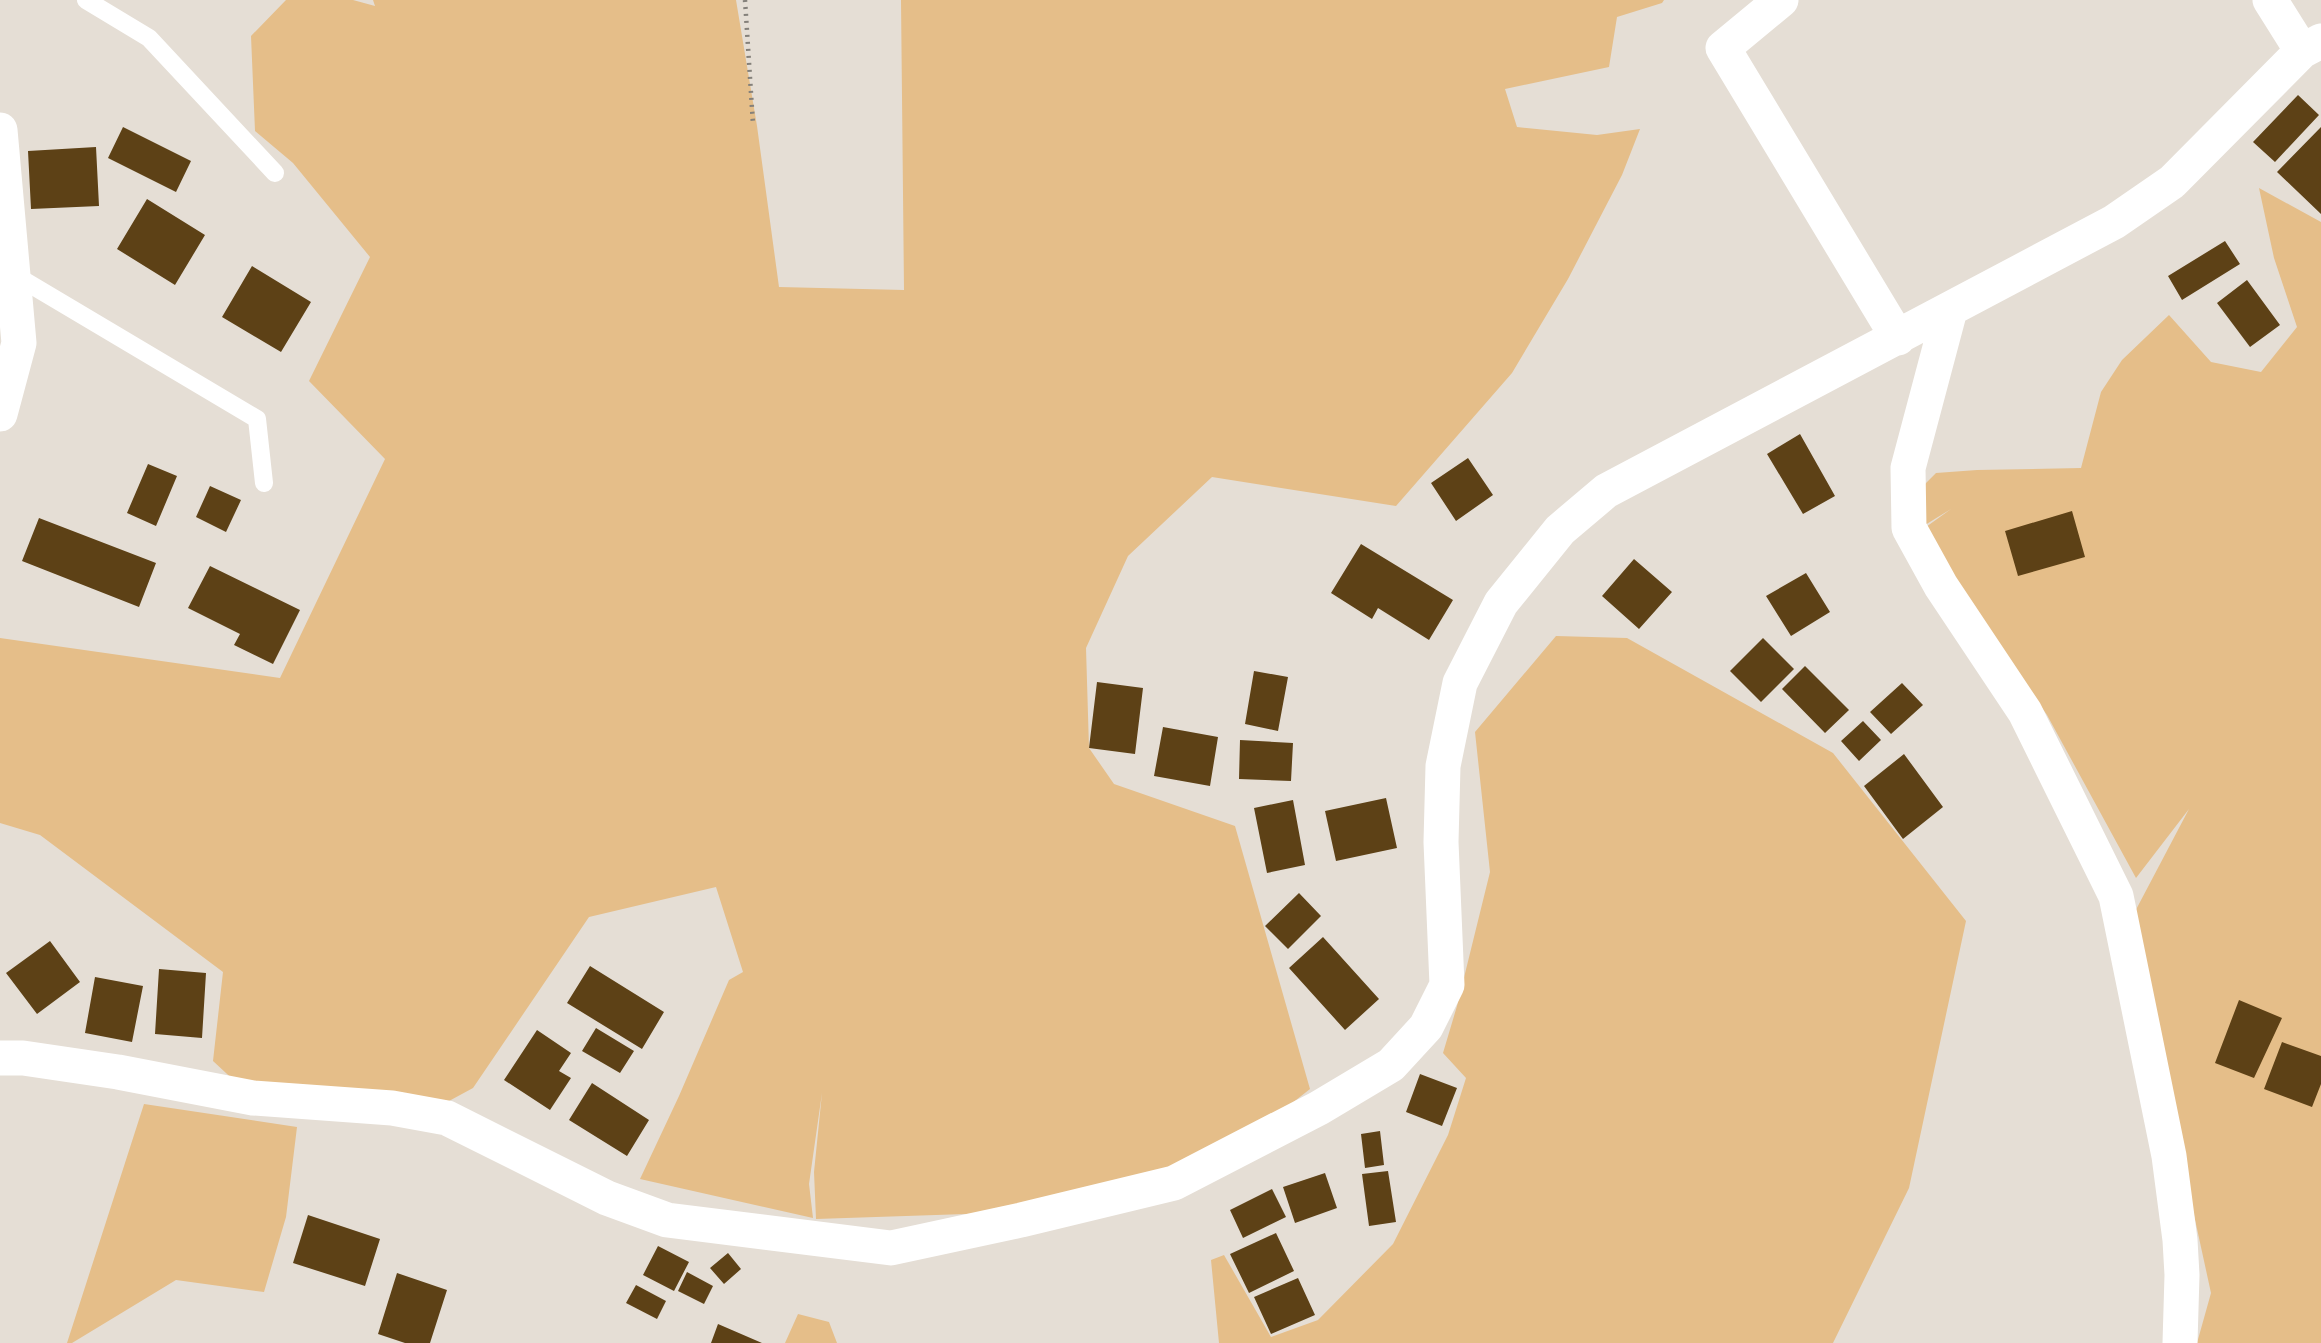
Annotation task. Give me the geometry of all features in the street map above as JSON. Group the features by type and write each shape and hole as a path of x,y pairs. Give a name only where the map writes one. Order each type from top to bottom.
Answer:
{"street":[{"path":"1781,0 1723,48 1898,338"},
{"path":"0,1058 23,1058 118,1072 253,1098 392,1108 447,1118 607,1198 667,1220 891,1248 1021,1220 1174,1182 1320,1108 1391,1065 1426,1027 1447,985 1441,842 1443,766 1460,683 1501,603 1560,530 1606,491 2114,222 2172,181 2311,46 2270,0"},
{"path":"0,130 3,200 19,343 0,414"},
{"path":"1950,310 1908,468 1909,528 1941,586 2025,712 2116,896 2169,1157 2180,1240 2180,1343"}],"lane":[{"path":"86,0 149,37 275,173"},
{"path":"13,274 257,419 264,483"}],"path":[{"path":"745,0 753,124"}],"shaded area":[{"path":"286,0 353,0 375,6 373,0 736,0 779,287 904,290 901,0 1664,0 1662,3 1617,17 1609,67 1505,89 1517,127 1597,135 1640,129 1622,175 1568,279 1512,373 1396,506 1212,477 1128,556 1086,648 1089,748 1114,784 1235,826 1310,1089 1221,1159 1058,1211 816,1219 814,1172 822,1093 809,1184 813,1218 640,1179 729,980 743,972 716,887 589,917 473,1088 425,1114 253,1098 213,1061 223,972 40,835 0,823 0,638 280,678 385,459 309,381 370,257 293,163 255,131 251,36"},
{"path":"2259,188 2321,222 2321,1343 2197,1343 2211,1293 2130,921 2189,809 2136,878 2047,715 1919,532 1951,509 1925,525 1921,488 1936,473 2081,468 2101,392 2122,360 2169,315 2211,362 2261,372 2297,327 2274,258"},
{"path":"1556,636 1627,638 1833,753 1966,921 1909,1188 1833,1343 1219,1343 1211,1260 1224,1255 1271,1337 1318,1320 1393,1244 1448,1135 1466,1078 1443,1053 1490,872 1475,732"},
{"path":"144,1104 297,1127 286,1217 264,1292 176,1280 72,1343 67,1343"},
{"path":"798,1314 829,1322 837,1343 785,1343"}],"building":[{"path":"2298,95 2319,115 2275,162 2253,142"},
{"path":"123,127 191,161 176,192 108,158"},
{"path":"2321,127 2321,214 2277,172"},
{"path":"96,147 99,206 31,209 28,151"},
{"path":"147,199 205,235 175,285 117,249"},
{"path":"2225,241 2240,264 2182,300 2168,276"},
{"path":"252,266 311,302 281,352 222,317"},
{"path":"2247,280 2280,325 2250,347 2217,303"},
{"path":"1800,434 1835,496 1803,514 1767,454"},
{"path":"1468,458 1493,495 1456,521 1431,483"},
{"path":"148,464 177,476 156,526 127,513"},
{"path":"210,486 241,500 226,532 196,517"},
{"path":"2072,511 2085,557 2018,576 2005,531"},
{"path":"39,518 156,563 139,607 22,561"},
{"path":"1361,544 1453,600 1429,640 1378,608 1372,619 1331,593"},
{"path":"1634,559 1672,592 1639,629 1602,596"},
{"path":"210,566 300,610 273,664 234,645 240,634 188,608"},
{"path":"1806,573 1830,612 1791,636 1766,596"},
{"path":"1763,638 1794,669 1761,702 1730,671"},
{"path":"1805,666 1849,710 1825,733 1782,689"},
{"path":"1254,671 1288,677 1278,731 1245,724"},
{"path":"1097,682 1143,688 1135,754 1089,748"},
{"path":"1902,683 1923,705 1891,734 1870,712"},
{"path":"1863,721 1881,740 1859,761 1841,741"},
{"path":"1163,727 1218,737 1210,786 1154,776"},
{"path":"1240,740 1293,743 1291,781 1239,779"},
{"path":"1904,754 1943,807 1903,839 1864,786"},
{"path":"1386,798 1397,848 1336,861 1325,811"},
{"path":"1293,800 1305,865 1267,873 1254,808"},
{"path":"1299,893 1321,916 1288,949 1265,926"},
{"path":"1323,937 1379,999 1345,1030 1289,968"},
{"path":"50,941 80,982 37,1014 6,973"},
{"path":"590,966 664,1012 642,1049 567,1003"},
{"path":"159,969 206,973 202,1038 155,1034"},
{"path":"95,977 143,986 132,1042 85,1033"},
{"path":"2239,1000 2282,1018 2254,1078 2215,1063"},
{"path":"596,1028 634,1051 620,1073 582,1051"},
{"path":"537,1030 571,1053 559,1071 571,1078 550,1110 504,1080"},
{"path":"2282,1042 2321,1056 2321,1084 2312,1107 2264,1089"},
{"path":"1420,1074 1457,1088 1442,1126 1406,1112"},
{"path":"592,1083 649,1120 627,1156 569,1120"},
{"path":"1380,1131 1384,1165 1365,1168 1361,1134"},
{"path":"1388,1171 1396,1222 1369,1226 1362,1174"},
{"path":"1325,1173 1337,1208 1295,1223 1283,1187"},
{"path":"1272,1189 1286,1217 1243,1238 1230,1210"},
{"path":"308,1215 380,1239 365,1286 293,1263"},
{"path":"1276,1233 1294,1271 1249,1293 1230,1254"},
{"path":"658,1246 689,1262 674,1291 643,1275"},
{"path":"728,1253 741,1269 724,1284 710,1268"},
{"path":"687,1272 713,1286 704,1304 678,1291"},
{"path":"397,1273 447,1290 430,1343 405,1343 378,1334"},
{"path":"1298,1278 1315,1315 1271,1334 1254,1297"},
{"path":"636,1285 666,1301 657,1319 626,1303"},
{"path":"718,1324 762,1343 711,1343"}]}
